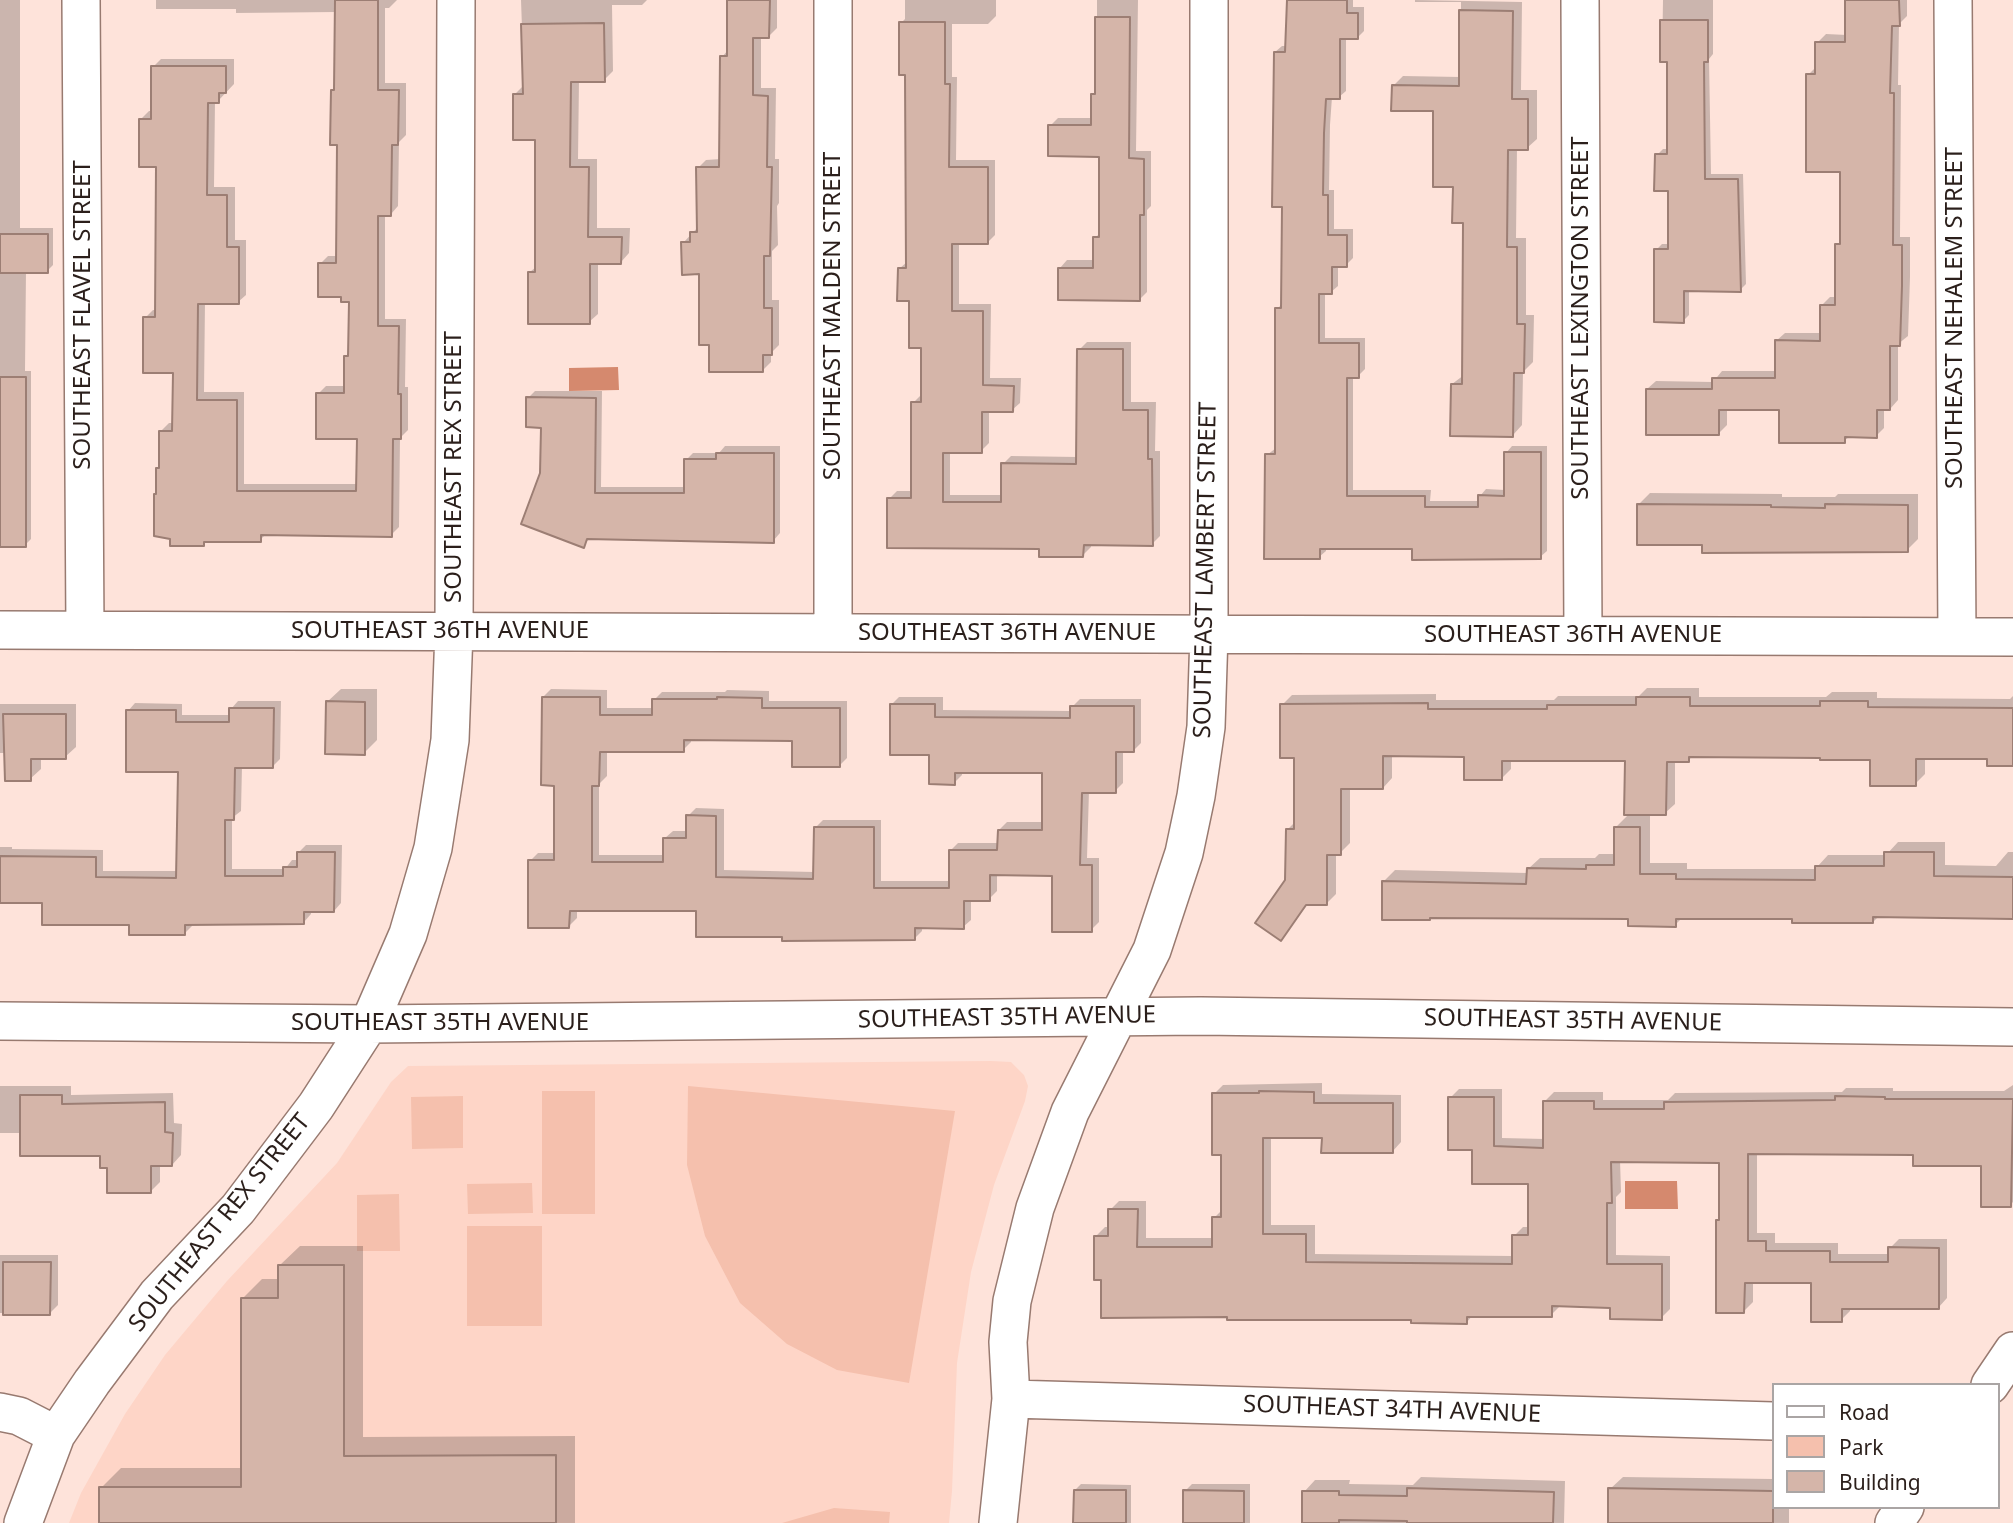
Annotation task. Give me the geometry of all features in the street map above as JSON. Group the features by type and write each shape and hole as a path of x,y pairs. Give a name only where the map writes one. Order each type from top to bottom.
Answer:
{"street":[{"name":"SOUTHEAST FLAVEL STREET","path":"81,0 85,630"},
{"name":"SOUTHEAST REX STREET","path":"23,1523 56,1436 158,1295 238,1209 316,1106 369,1024 408,934 433,849 450,740 454,631 456,0"},
{"name":"SOUTHEAST MALDEN STREET","path":"833,0 833,633"},
{"name":"SOUTHEAST LAMBERT STREET","path":"998,1523 1011,1399 1008,1342 1012,1301 1035,1208 1070,1112 1152,950 1184,853 1206,727 1209,634 1209,0"},
{"name":"SOUTHEAST LEXINGTON STREET","path":"1580,0 1583,635"},
{"name":"SOUTHEAST NEHALEM STREET","path":"1953,0 1957,637"},
{"name":"SOUTHEAST 36TH AVENUE","path":"0,630 2013,637"},
{"name":"SOUTHEAST 35TH AVENUE","path":"0,1021 369,1024 1201,1016 2013,1027"},
{"path":"1991,1383 2013,1351"},
{"name":"SOUTHEAST 34TH AVENUE","path":"1011,1399 1772,1421"},
{"path":"0,1412 19,1416 56,1436"}],"shaded area":[{"path":"618,367 619,390 569,391 569,368"},
{"path":"1011,1062 1024,1075 1028,1086 994,1185 971,1272 957,1363 949,1523 69,1523 81,1493 125,1414 165,1355 227,1281 337,1163 391,1082 408,1066"},
{"path":"1625,1181 1677,1181 1678,1209 1625,1209"}],"green space":[{"path":"688,1086 955,1111 909,1383 837,1370 787,1344 740,1303 705,1236 687,1165"},
{"path":"542,1091 595,1091 595,1214 542,1214"},
{"path":"463,1096 463,1148 412,1149 411,1097"},
{"path":"532,1183 533,1213 468,1214 467,1184"},
{"path":"399,1194 400,1251 357,1251 357,1195"},
{"path":"467,1226 542,1226 542,1326 467,1326"},
{"path":"834,1508 890,1512 889,1523 782,1523"}],"building":[{"path":"335,0 378,0 378,90 399,90 398,145 392,145 391,216 378,216 378,326 399,326 398,394 401,394 401,439 393,439 392,537 261,535 261,542 204,542 204,546 170,546 170,539 154,536 154,494 156,468 159,468 159,431 172,431 173,373 143,373 143,317 155,317 156,167 139,167 139,119 151,119 151,66 226,66 226,93 219,93 219,103 208,103 207,195 227,195 227,247 239,247 239,304 198,304 197,400 237,400 237,491 356,491 357,439 316,439 316,393 344,393 344,356 348,356 349,302 341,302 341,297 318,297 318,263 336,263 337,145 330,145 331,90 334,90"},
{"path":"727,0 770,0 769,38 753,38 753,95 768,96 767,167 772,167 770,256 764,256 764,308 772,308 772,355 763,355 763,372 709,372 709,345 699,345 699,274 682,275 681,242 690,242 690,232 697,232 696,167 719,167 720,56 727,56"},
{"path":"1287,0 1347,0 1347,13 1358,13 1358,39 1340,39 1340,99 1326,99 1324,133 1323,195 1328,195 1328,235 1347,235 1347,267 1332,267 1332,294 1319,294 1319,343 1359,343 1359,378 1347,378 1347,496 1425,496 1425,507 1478,507 1478,495 1504,496 1504,452 1541,452 1541,559 1412,560 1412,549 1320,549 1320,559 1264,559 1265,454 1275,454 1275,308 1281,308 1282,207 1272,207 1274,52 1285,52"},
{"path":"1845,0 1899,0 1900,26 1892,26 1890,93 1894,93 1893,245 1902,245 1902,286 1900,346 1890,346 1890,410 1877,410 1877,438 1845,437 1845,443 1779,443 1779,410 1719,410 1719,435 1646,435 1646,389 1712,389 1712,378 1775,378 1775,340 1820,341 1820,305 1835,305 1835,244 1840,244 1840,172 1806,172 1806,74 1815,74 1815,42 1845,42"},
{"path":"1459,10 1513,11 1512,99 1528,99 1528,150 1508,150 1507,247 1517,247 1517,324 1525,324 1524,373 1514,373 1513,437 1450,436 1451,384 1462,384 1463,223 1452,223 1453,187 1433,187 1433,111 1391,111 1392,85 1459,86"},
{"path":"1095,17 1130,17 1129,158 1144,159 1144,215 1140,215 1140,301 1058,300 1058,268 1093,268 1093,237 1099,237 1099,157 1048,156 1048,125 1091,125 1091,94 1095,94"},
{"path":"1660,20 1708,20 1708,62 1704,62 1705,179 1738,179 1741,292 1684,291 1684,323 1654,322 1654,249 1668,249 1668,191 1654,191 1655,154 1667,154 1667,62 1660,62"},
{"path":"899,22 945,22 945,84 950,84 949,167 988,167 988,244 952,244 952,311 983,311 983,385 1014,386 1013,412 982,412 982,453 943,453 943,502 1001,502 1001,463 1076,464 1077,349 1123,349 1123,410 1148,410 1148,459 1152,459 1153,546 1084,545 1083,557 1039,557 1039,549 887,548 887,498 911,498 911,402 921,402 921,348 909,348 909,301 897,301 898,268 906,268 905,75 899,75"},
{"path":"604,23 605,82 571,82 570,167 589,167 588,237 622,237 621,264 590,264 590,324 528,324 528,272 535,272 535,140 513,140 513,94 523,94 521,24"},
{"path":"0,234 48,234 48,273 0,273"},
{"path":"0,377 26,377 26,547 0,547"},
{"path":"526,397 596,398 595,493 684,493 684,459 716,459 716,453 774,453 774,543 587,539 584,548 521,524 540,473 541,428 526,427"},
{"path":"1637,504 1825,508 1825,504 1908,505 1908,552 1702,553 1702,545 1637,545"},
{"path":"542,697 600,697 600,715 652,715 652,699 717,697 762,698 762,708 840,708 840,767 792,767 792,741 684,740 684,752 600,752 599,786 592,786 592,862 663,862 663,838 686,838 686,815 716,816 716,877 813,879 814,827 874,827 874,888 949,888 949,850 997,850 998,830 1042,830 1042,773 955,773 955,785 929,784 929,755 890,755 890,704 935,704 935,717 1070,718 1070,706 1134,706 1134,752 1116,752 1116,793 1082,793 1080,865 1092,865 1092,932 1052,932 1052,876 990,875 990,901 964,901 964,929 915,928 915,940 782,941 782,937 696,937 696,911 570,911 569,928 528,928 528,860 554,860 554,786 541,785"},
{"path":"1636,697 1690,697 1690,706 1820,706 1820,701 1868,701 1868,707 2013,708 2013,766 1987,766 1987,759 1916,759 1916,786 1870,786 1870,760 1689,757 1689,762 1667,762 1666,815 1624,815 1625,761 1502,761 1502,780 1464,780 1464,757 1383,756 1383,789 1341,789 1341,855 1327,855 1327,905 1306,905 1281,941 1255,923 1285,880 1286,829 1294,829 1294,758 1280,758 1280,704 1428,703 1428,709 1547,709 1547,705 1636,705"},
{"path":"326,701 365,702 365,755 325,754"},
{"path":"229,708 274,708 273,768 235,768 234,820 225,820 225,876 283,876 283,867 297,867 297,852 335,852 334,912 304,912 304,924 185,925 185,935 129,935 129,925 42,925 42,903 0,903 0,856 96,857 96,877 176,878 178,772 126,772 126,710 176,710 176,722 229,722"},
{"path":"3,714 66,714 66,759 31,759 31,781 5,781"},
{"path":"1614,827 1640,827 1640,874 1676,874 1676,879 1815,880 1815,866 1884,866 1884,852 1934,852 1934,876 2013,877 2013,919 1873,917 1873,923 1792,923 1792,919 1676,919 1676,927 1628,926 1628,919 1382,920 1382,881 1526,884 1527,868 1586,869 1586,865 1614,865"},
{"path":"1314,1092 1314,1103 1393,1103 1393,1153 1321,1153 1322,1138 1263,1138 1263,1234 1306,1234 1306,1262 1512,1264 1512,1235 1528,1235 1528,1184 1472,1184 1472,1150 1448,1150 1448,1097 1494,1097 1494,1146 1543,1148 1543,1101 1594,1101 1594,1109 1664,1109 1664,1102 1835,1100 1835,1096 1885,1099 2013,1099 2011,1207 1981,1207 1981,1166 1913,1166 1913,1155 1748,1154 1748,1241 1766,1241 1766,1251 1830,1251 1830,1262 1888,1262 1888,1247 1939,1248 1939,1309 1842,1309 1842,1322 1811,1322 1811,1283 1745,1283 1744,1313 1716,1313 1719,1163 1611,1162 1612,1203 1607,1203 1607,1264 1662,1264 1662,1320 1610,1319 1610,1308 1552,1306 1552,1317 1467,1317 1467,1324 1411,1323 1411,1320 1101,1318 1101,1280 1094,1280 1094,1236 1108,1236 1108,1209 1138,1209 1137,1247 1212,1247 1212,1217 1221,1217 1221,1155 1212,1155 1212,1093"},
{"path":"20,1095 62,1095 62,1104 165,1102 165,1132 173,1133 172,1166 151,1166 151,1193 107,1193 107,1168 100,1168 100,1156 20,1156"},
{"path":"3,1262 51,1262 50,1315 3,1315"},
{"path":"278,1265 344,1265 344,1456 556,1455 556,1523 99,1523 99,1487 241,1487 241,1298 278,1298"},
{"path":"1407,1488 1554,1492 1553,1523 1339,1520 1339,1523 1302,1523 1302,1491 1339,1491 1339,1495 1407,1496"},
{"path":"1608,1488 1772,1491 1773,1523 1608,1523"},
{"path":"1074,1490 1126,1490 1126,1523 1073,1523"},
{"path":"1183,1490 1244,1491 1244,1523 1183,1523"}]}
